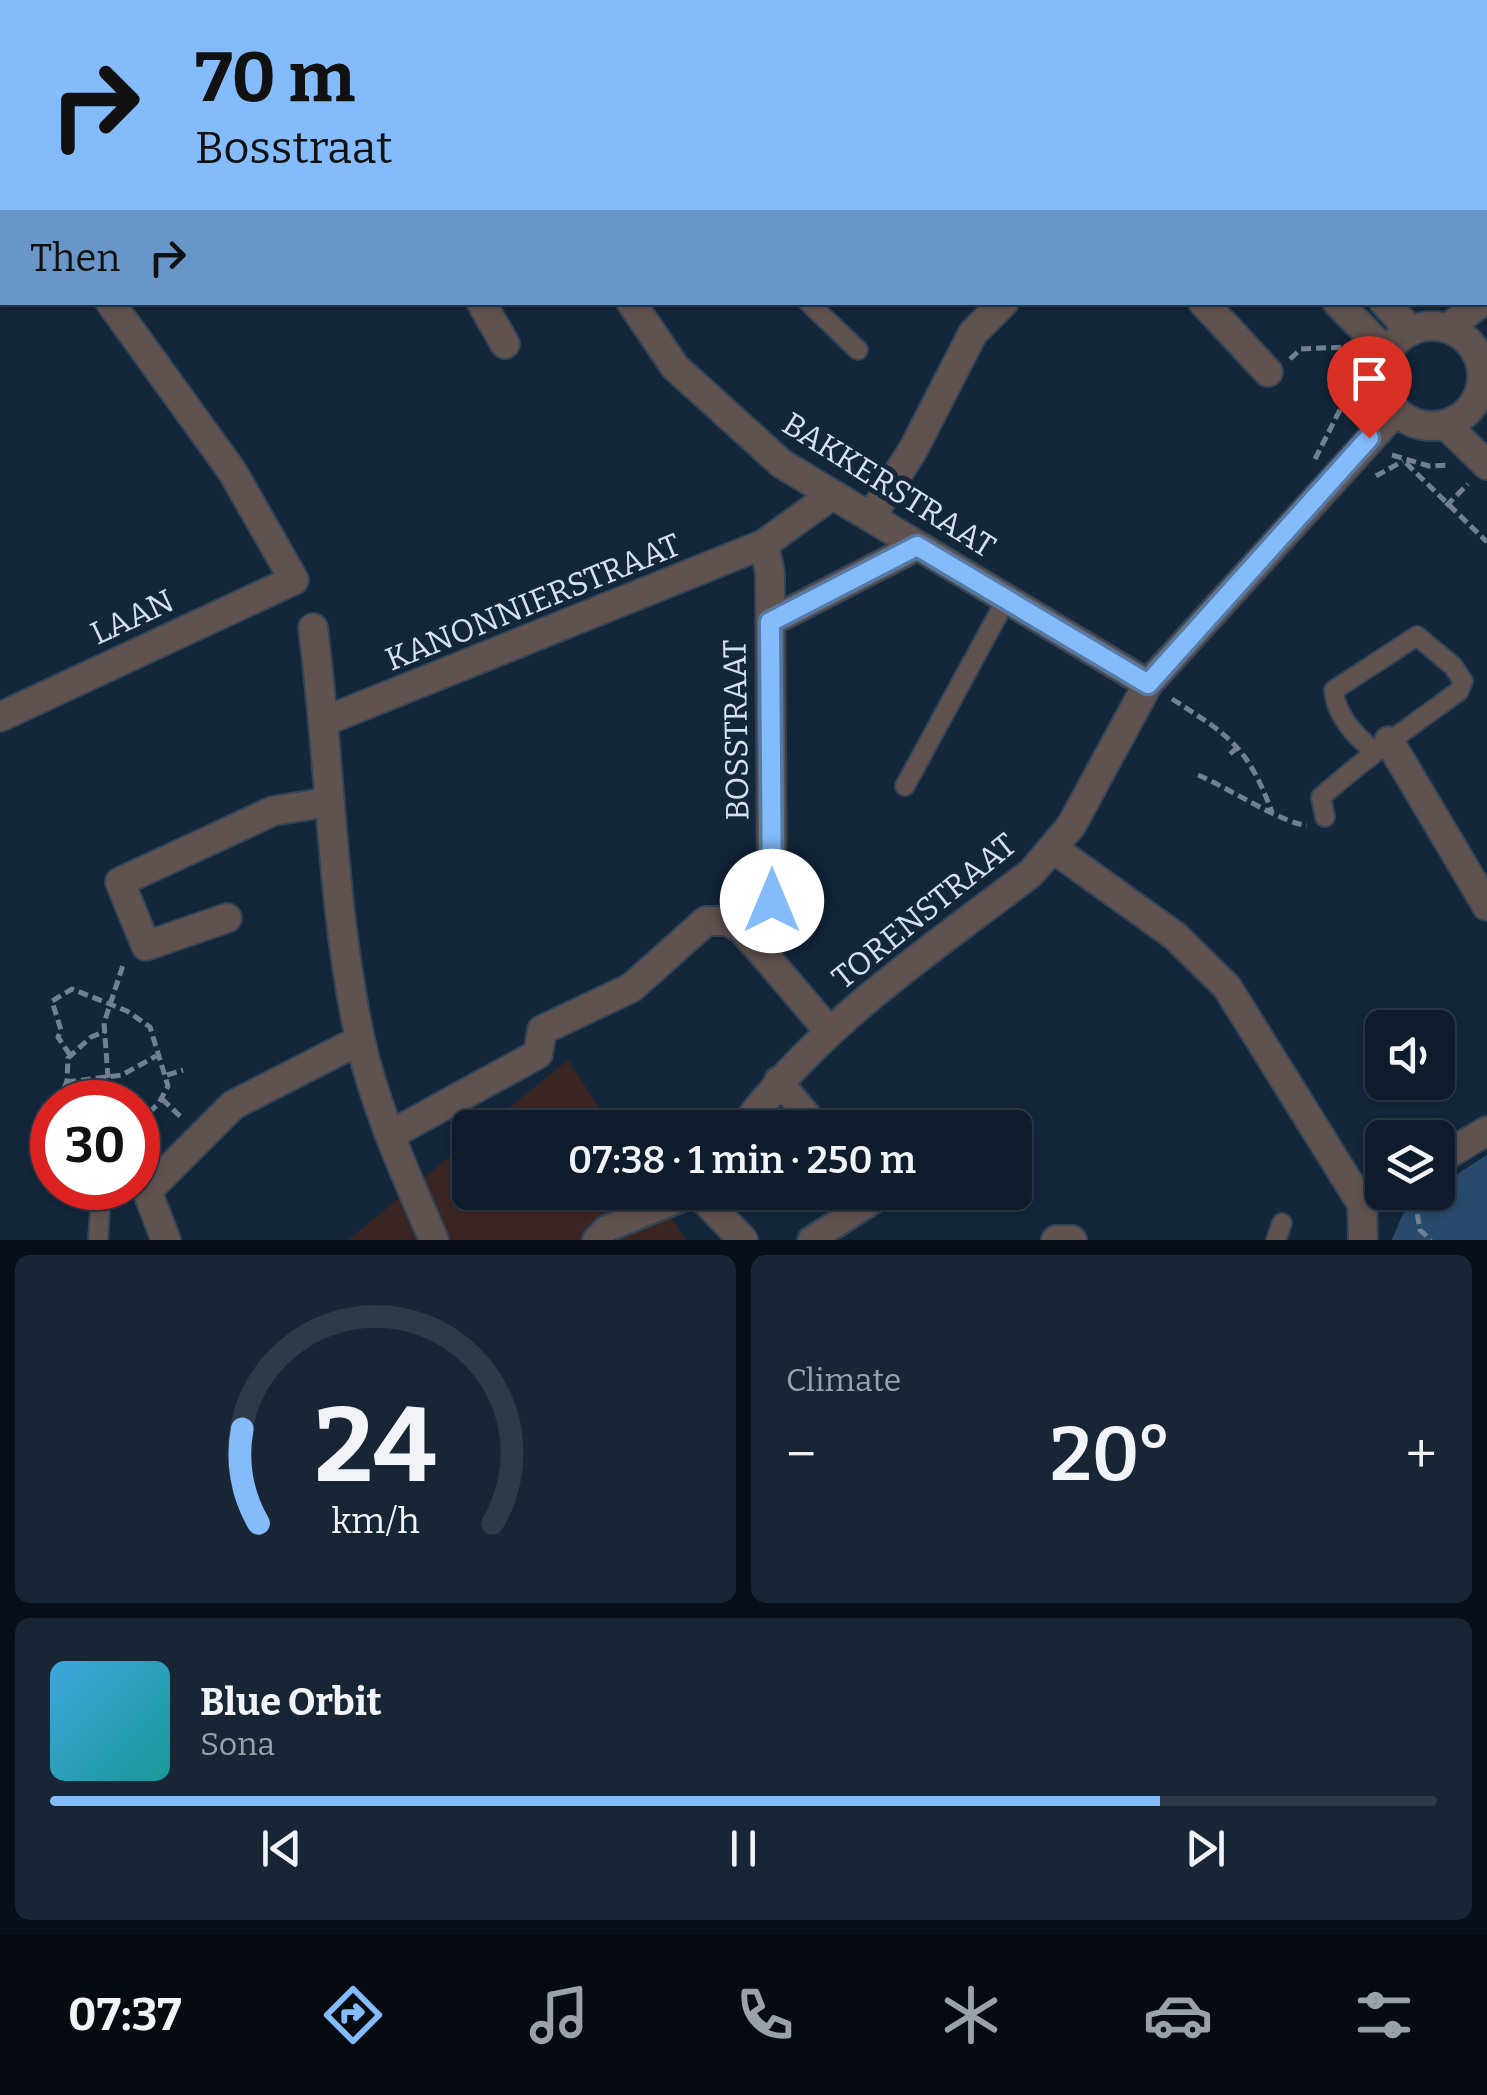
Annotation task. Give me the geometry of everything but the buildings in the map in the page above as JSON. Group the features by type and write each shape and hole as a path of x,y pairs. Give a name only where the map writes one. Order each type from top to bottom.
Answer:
{"street":[{"name":"LAAN","path":"0,717 294,580 232,471 112,305"},
{"path":"484,305 505,344"},
{"name":"BAKKERSTRAAT","path":"632,305 662,353 782,464 1148,684"},
{"path":"870,518 914,448 973,333 1001,305"},
{"path":"1205,305 1268,372"},
{"path":"1340,305 1387,353"},
{"path":"1387,305 1411,330"},
{"path":"1448,328 1478,305"},
{"path":"1448,328 1463,336 1484,361 1482,407 1446,425 1419,425 1396,411 1382,384 1387,353 1411,330 1448,328"},
{"name":"TORENSTRAAT","path":"756,1110 778,1080 829,1032 1031,873 1054,849 1081,809 1148,684 1396,411"},
{"path":"1446,425 1487,465"},
{"path":"764,544 832,495"},
{"name":"BOSSTRAAT","path":"742,929 772,901 770,622 764,544"},
{"name":"KANONNIERSTRAAT","path":"325,721 764,544"},
{"name":"BOSSTRAAT","path":"770,622 917,546"},
{"path":"312,628 325,721 337,899 360,1040 390,1134 434,1240"},
{"path":"1381,745 1487,906"},
{"path":"226,918 146,946 120,882 272,811 328,802"},
{"path":"1054,849 1176,936 1207,965 1240,1006 1365,1188"},
{"path":"390,1134 538,1054 542,1030 631,988 706,921 728,921 742,929 829,1032"},
{"path":"160,1172 233,1105 360,1040"},
{"path":"778,1080 803,1110"},
{"path":"1455,1150 1487,1132"},
{"path":"152,1210 166,1240"},
{"path":"596,1240 606,1229 653,1210"},
{"path":"715,1210 744,1240"},
{"path":"811,1240 858,1210"},
{"path":"1363,1240 1369,1210"},
{"path":"1056,1240 1072,1240"}],"lane":[{"path":"811,305 858,350"},
{"path":"906,786 1006,600"},
{"path":"1325,817 1321,797 1362,767 1381,745 1459,691 1463,681 1417,636 1334,690 1335,704 1358,738 1381,745"},
{"path":"98,1240 100,1210"}],"path":[{"path":"1268,372 1272,376 1301,349 1348,347"},
{"path":"1404,460 1487,542"},
{"path":"1148,684 1240,746 1260,778 1272,812"},
{"path":"1230,754 1240,746"},
{"path":"1198,776 1292,826 1308,825 1325,817"},
{"path":"108,1078 108,1004 125,958 146,946"},
{"path":"66,1080 70,1055 58,1037 61,1030 52,1002 77,989 150,1027 165,1076 165,1096 160,1101"},
{"path":"70,1055 106,1031"},
{"path":"87,1080 138,1069 156,1056"},
{"path":"165,1076 183,1070"},
{"path":"1416,1210 1420,1230 1432,1240"}],"shaded area":[{"path":"568,1060 601,1110 506,1110"},
{"path":"452,1155 452,1210 666,1210 686,1240 348,1240"},
{"path":"1487,1155 1487,1240 1392,1240 1406,1210 1455,1210 1455,1175"}],"route":[{"path":"772,901 770,622 917,546 1148,684 1369,438"}]}
